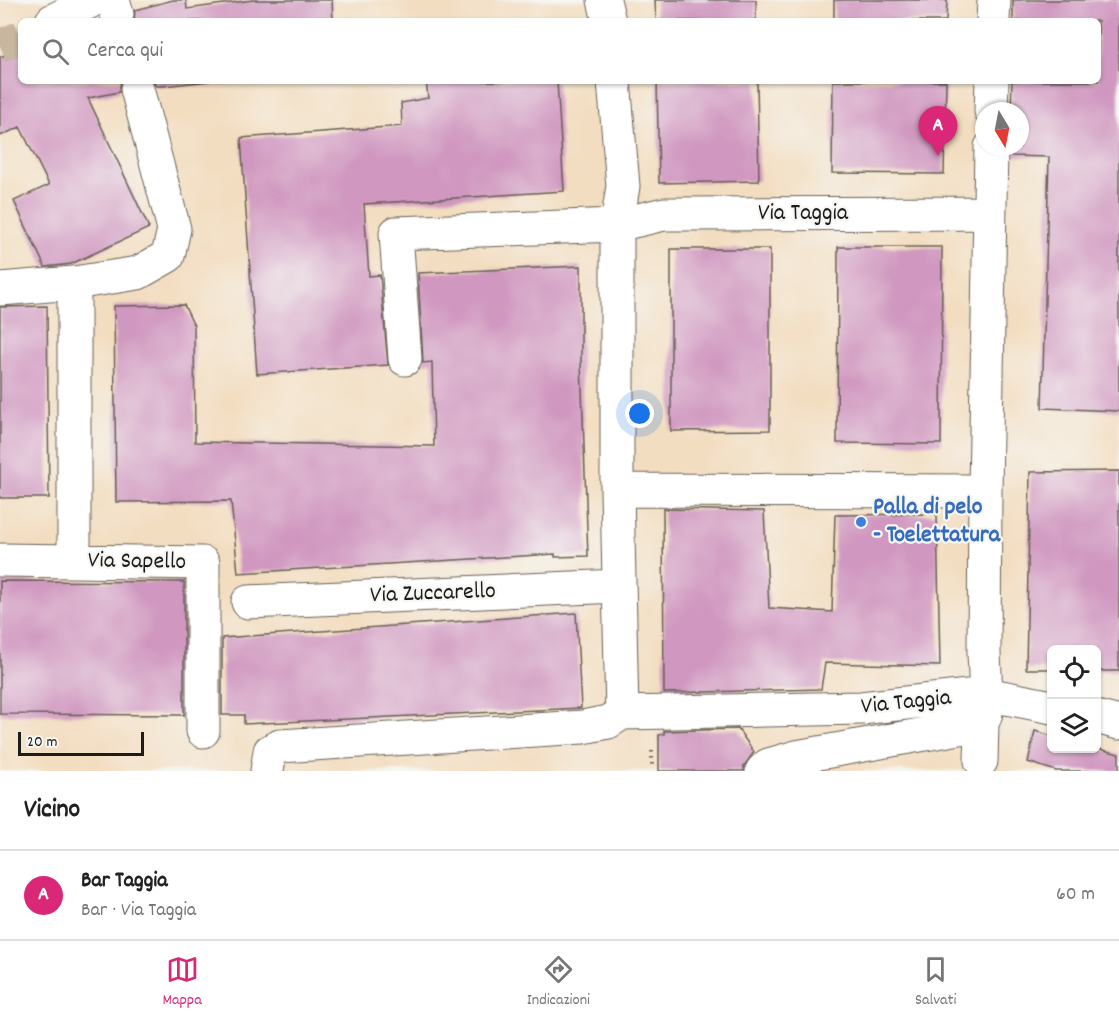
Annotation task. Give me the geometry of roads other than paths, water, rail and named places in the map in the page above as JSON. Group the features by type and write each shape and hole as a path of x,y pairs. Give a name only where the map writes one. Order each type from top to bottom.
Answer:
{"street":[{"path":"993,18 994,0"},
{"path":"62,18 108,5"},
{"path":"267,771 270,751 280,746 583,727 608,722 622,713 617,490 617,225 623,186 614,84"},
{"path":"992,84 992,102"},
{"path":"0,289 75,283 138,273 168,256 174,229 137,89"},
{"name":"Via Taggia","path":"622,713 861,708 984,709 991,156"},
{"name":"Via Taggia","path":"617,225 664,214 989,213"},
{"path":"405,359 396,233 617,225"},
{"name":"Via Sapello","path":"75,283 74,561 203,563 202,731"},
{"path":"617,490 985,491"},
{"path":"0,560 74,561"},
{"name":"Via Zuccarello","path":"248,602 619,586"},
{"path":"762,771 768,765 796,757 984,709 1047,708"},
{"path":"981,761 984,709"},
{"path":"1101,718 1119,723"}],"tunnel":[{"path":"0,46 18,38"}],"place":[{"name":"Bar Taggia","path":"938,156"},
{"name":"Palla di pelo - Toelettatura","path":"861,522"}]}
